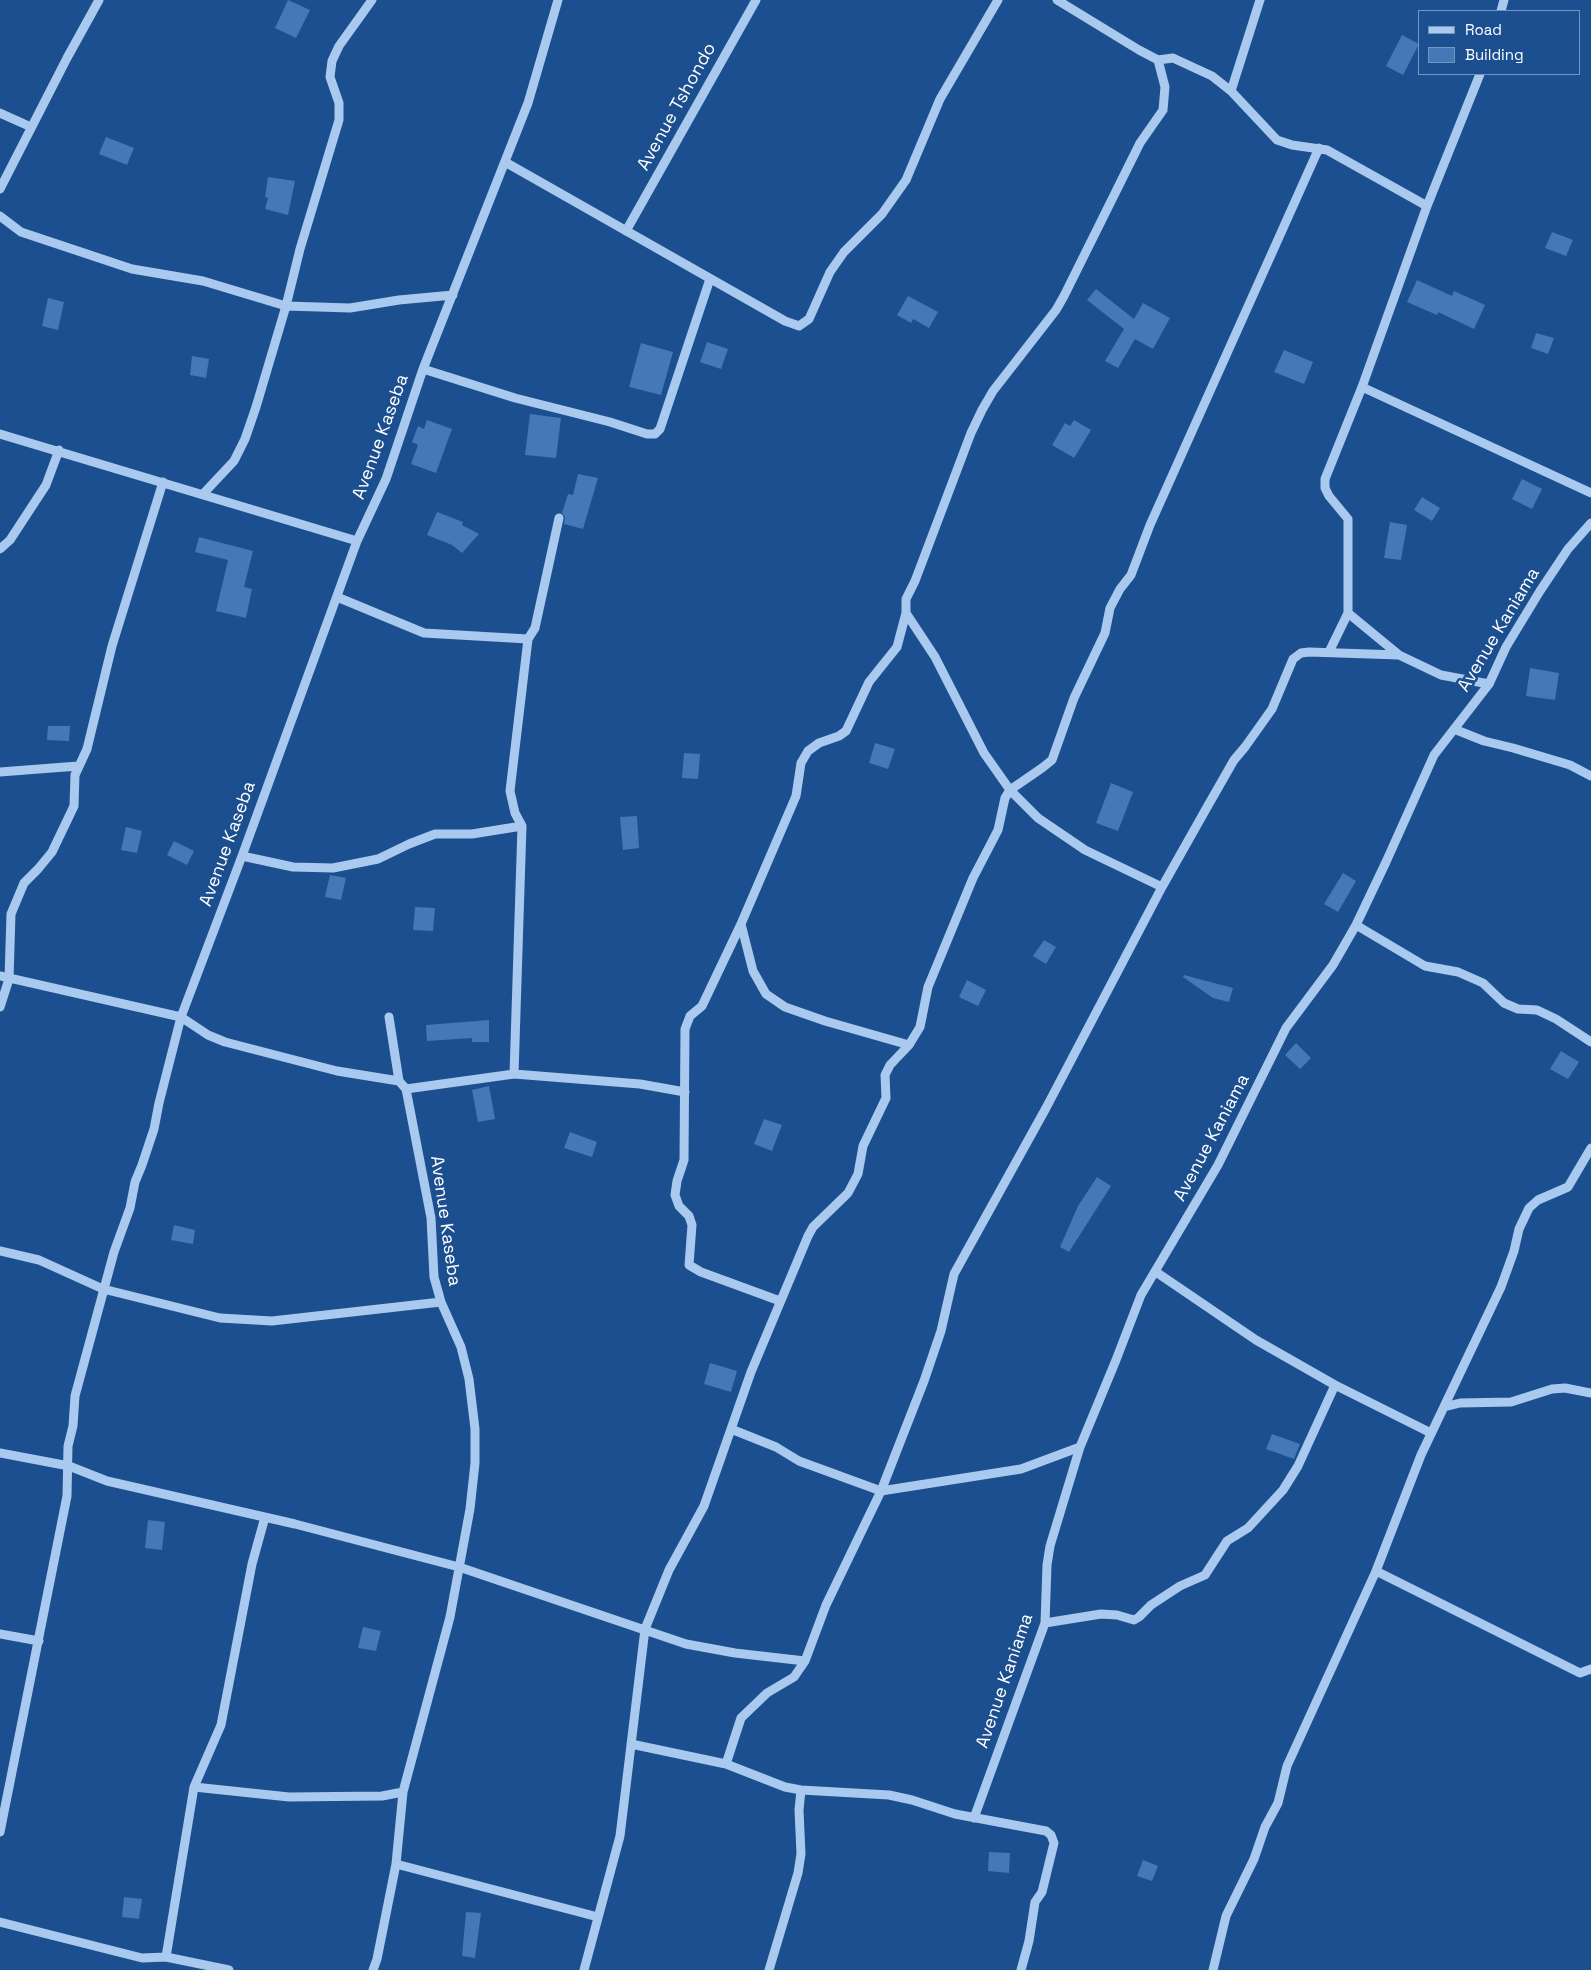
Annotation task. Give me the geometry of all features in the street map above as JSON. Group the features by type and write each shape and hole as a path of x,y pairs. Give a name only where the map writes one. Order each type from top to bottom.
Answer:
{"street":[{"path":"0,189 31,126 99,0"},
{"path":"203,494 234,461 245,439 286,306 300,249 339,120 339,103 330,77 332,61 339,46 372,0"},
{"name":"Avenue Kaseba","path":"0,1832 67,1496 68,1446 73,1426 75,1396 103,1289 130,1208 135,1182 154,1129 181,1017 357,540 386,479 423,369 528,103 558,0"},
{"name":"Avenue Tshondo","path":"626,231 756,0"},
{"path":"505,162 785,321 798,326 809,319 830,272 844,252 882,214 906,180 940,99 998,0"},
{"path":"1057,0 1158,60 1173,58 1212,76 1231,91 1277,140 1292,146 1327,150 1427,206"},
{"path":"1231,91 1260,0"},
{"path":"780,1301 701,1272 689,1265 692,1225 689,1216 680,1206 675,1195 677,1181 684,1160 685,1029 690,1016 702,1006 741,924 796,796 801,764 808,751 819,743 839,736 846,731 869,682 897,648 906,613 906,599 915,581 971,433 982,410 993,391 1056,310 1140,143 1163,110 1165,88 1158,60"},
{"path":"1329,652 1348,613 1348,519 1329,496 1325,488 1325,479 1362,387 1427,206 1480,75"},
{"path":"0,113 31,126"},
{"path":"584,1970 620,1836 645,1629 669,1570 704,1506 751,1372 811,1231 848,1193 858,1174 864,1146 886,1098 885,1075 890,1065 909,1045 920,1027 928,987 974,878 998,830 1004,798 1010,790 1042,768 1054,755 1064,724 1105,633 1110,608 1120,589 1131,575 1150,525 1319,148"},
{"path":"0,216 21,232 132,269 203,281 286,306 350,308 399,300 453,295"},
{"path":"423,369 515,398 610,422 647,434 655,434 660,429 710,279"},
{"path":"1362,387 1591,493"},
{"path":"0,434 357,540"},
{"path":"0,549 10,540 46,485 59,450"},
{"path":"0,1007 11,914 24,883 52,852 74,806 75,775 86,749 112,646 163,482"},
{"path":"514,1074 522,826 515,813 510,791 528,639 535,628 559,518"},
{"name":"Avenue Kaniama","path":"974,1818 1045,1623 1046,1565 1080,1447 1141,1295 1218,1165 1286,1028 1333,965 1356,925 1434,755 1489,684 1506,647 1540,591 1568,549 1591,523"},
{"path":"337,597 424,633 528,639"},
{"path":"906,613 935,657 984,753 1010,790 1038,818 1085,850 1162,887"},
{"path":"1348,613 1399,655 1441,674 1489,684"},
{"path":"726,1764 741,1718 767,1693 794,1677 805,1661 826,1605 882,1491 942,1331 954,1274 1046,1108 1162,887 1234,760 1272,709 1293,659 1301,653 1329,652 1399,655"},
{"path":"1454,729 1484,741 1570,765 1591,776"},
{"path":"0,772 78,766"},
{"path":"242,856 293,867 333,868 378,859 435,834 472,834 522,826"},
{"path":"741,924 754,971 766,994 785,1007 825,1021 909,1045"},
{"path":"1356,925 1425,966 1458,972 1483,983 1504,1003 1518,1009 1537,1010 1556,1019 1591,1042"},
{"path":"4,978 181,1017 208,1035 224,1042 337,1071 399,1081 389,1017"},
{"path":"406,1089 514,1074 640,1084 685,1092"},
{"name":"Avenue Kaseba","path":"373,1970 396,1864 403,1792 450,1617 470,1509 475,1464 475,1429 469,1379 461,1347 442,1302 434,1277 432,1218 406,1089 399,1081"},
{"path":"1213,1970 1226,1916 1254,1858 1265,1827 1278,1803 1287,1766 1376,1571 1421,1455 1501,1287 1514,1251 1518,1229 1529,1208 1538,1200 1568,1187 1591,1148"},
{"path":"0,1251 39,1260 103,1289 220,1318 272,1321 442,1302"},
{"path":"1156,1272 1256,1340 1335,1385 1431,1433"},
{"path":"1045,1623 1101,1614 1117,1615 1134,1620 1151,1605 1180,1586 1205,1575 1227,1541 1248,1528 1283,1490 1298,1466 1335,1385"},
{"path":"1444,1407 1460,1403 1511,1402 1552,1389 1564,1388 1591,1393"},
{"path":"731,1429 776,1447 800,1461 882,1491 1021,1469 1080,1447"},
{"path":"0,1453 68,1466 107,1481 265,1517 458,1567 686,1644 735,1653 805,1661"},
{"path":"166,1957 194,1787 221,1726 252,1564 265,1517"},
{"path":"1376,1571 1580,1673 1591,1669"},
{"path":"0,1634 39,1641"},
{"path":"631,1744 726,1764 784,1787 801,1790 889,1796 912,1800 950,1813 1046,1832 1051,1835 1054,1843 1042,1892 1035,1902 1029,1941 1021,1970"},
{"path":"194,1787 289,1797 382,1796 403,1792"},
{"path":"769,1970 798,1873 801,1854 799,1810 801,1790"},
{"path":"396,1864 598,1917"},
{"path":"0,1922 142,1958 166,1957 229,1970"}],"building":[{"path":"288,0 310,10 296,38 275,28"},
{"path":"1402,35 1418,43 1403,75 1386,66"},
{"path":"106,137 134,148 127,165 99,154"},
{"path":"268,177 295,181 288,215 265,209 268,198 265,197"},
{"path":"1552,232 1573,240 1566,256 1545,248"},
{"path":"1417,280 1452,296 1454,291 1485,305 1474,329 1438,312 1437,315 1407,302"},
{"path":"1096,289 1134,319 1143,303 1170,318 1153,349 1135,339 1118,368 1105,361 1124,329 1087,300"},
{"path":"908,296 938,312 929,328 913,319 911,323 897,315"},
{"path":"48,298 64,302 58,330 42,326"},
{"path":"1536,333 1554,338 1548,354 1531,348"},
{"path":"707,342 728,349 721,369 700,362"},
{"path":"641,343 673,352 661,395 629,387"},
{"path":"1284,350 1313,362 1304,384 1274,372"},
{"path":"192,356 209,359 206,378 190,375"},
{"path":"530,414 561,418 556,458 525,455"},
{"path":"427,420 452,429 436,473 411,464 418,445 412,442 418,426 424,429"},
{"path":"1074,420 1091,430 1074,458 1052,445 1065,423 1070,426"},
{"path":"578,474 598,478 583,529 564,524 565,517 562,513 568,494 573,495"},
{"path":"1522,479 1542,489 1532,509 1512,499"},
{"path":"1422,497 1440,508 1432,521 1414,510"},
{"path":"437,512 463,522 462,525 479,534 462,553 452,545 427,535"},
{"path":"1390,522 1407,525 1401,560 1384,558"},
{"path":"199,537 253,551 244,587 252,589 246,618 216,611 228,560 195,552"},
{"path":"1530,668 1559,673 1555,700 1526,696"},
{"path":"48,726 70,726 69,741 47,740"},
{"path":"875,743 895,749 888,769 869,763"},
{"path":"684,753 700,754 698,779 682,778"},
{"path":"1111,783 1133,792 1118,831 1096,823"},
{"path":"637,816 639,848 623,850 620,817"},
{"path":"126,827 142,831 137,853 121,850"},
{"path":"174,841 194,851 187,865 167,855"},
{"path":"1343,873 1356,881 1338,912 1324,904"},
{"path":"330,875 346,878 341,900 325,897"},
{"path":"415,907 435,908 433,931 413,930"},
{"path":"1044,940 1056,947 1046,964 1033,956"},
{"path":"1184,975 1233,988 1229,1002 1213,998 1183,977"},
{"path":"967,980 986,990 978,1006 959,997"},
{"path":"489,1020 489,1042 472,1042 472,1038 427,1041 426,1025"},
{"path":"1296,1043 1311,1058 1300,1069 1285,1055"},
{"path":"1561,1051 1579,1062 1568,1079 1550,1069"},
{"path":"489,1086 495,1119 478,1122 472,1090"},
{"path":"764,1119 782,1125 772,1151 754,1144"},
{"path":"570,1132 597,1142 592,1157 564,1148"},
{"path":"1097,1177 1111,1186 1069,1252 1060,1247 1078,1206"},
{"path":"174,1225 195,1230 193,1244 171,1240"},
{"path":"710,1363 737,1371 731,1392 704,1384"},
{"path":"1272,1434 1300,1444 1294,1459 1266,1449"},
{"path":"148,1520 165,1522 162,1550 145,1548"},
{"path":"363,1627 381,1631 376,1651 358,1648"},
{"path":"989,1852 1010,1853 1009,1873 988,1871"},
{"path":"1143,1860 1158,1866 1152,1881 1137,1876"},
{"path":"124,1897 142,1899 139,1919 122,1917"},
{"path":"466,1912 481,1913 475,1958 462,1956"}]}
